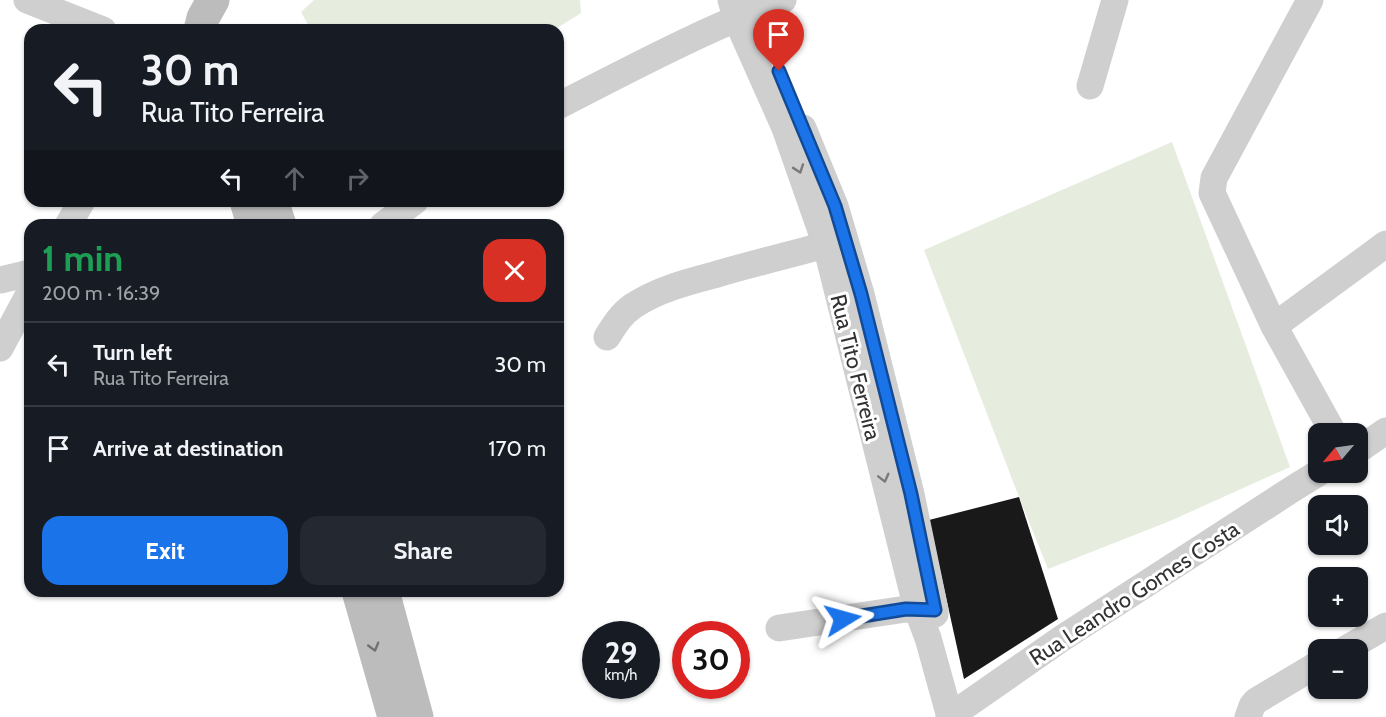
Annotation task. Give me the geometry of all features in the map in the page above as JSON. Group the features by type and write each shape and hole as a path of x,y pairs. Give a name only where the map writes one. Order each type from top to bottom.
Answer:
{"main road":[{"path":"360,597 394,717"},
{"path":"384,597 417,717"}],"street":[{"path":"27,0 88,24"},
{"path":"564,103 680,44 742,7 783,0"},
{"path":"1090,86 1115,0"},
{"path":"1310,0 1214,178 1212,193 1274,326 1328,423"},
{"name":"Rua Tito Ferreira","path":"742,7 826,245 926,610"},
{"name":"Rua Tito Ferreira","path":"742,7 796,111 835,206 861,294 911,494 928,638 950,717"},
{"path":"391,219 407,207"},
{"path":"1274,326 1386,244"},
{"path":"607,337 617,321 632,307 651,296 711,276 826,245"},
{"path":"0,280 24,274"},
{"path":"0,348 24,303"},
{"path":"1368,443 1386,431"},
{"name":"Rua Leandro Gomes Costa","path":"950,717 1061,639 1308,479"},
{"path":"779,628 906,609 926,610"},
{"path":"1363,639 1386,626"},
{"path":"1248,717 1256,701 1308,670"}],"shaded area":[{"path":"314,0 580,0 581,13 564,24 308,24 301,12"},
{"path":"1172,142 1290,467 1170,521 1048,569 924,250"}],"building":[{"path":"1019,497 1058,619 964,679 929,520"}],"route":[{"path":"779,71 835,206 861,294 911,494 935,610 906,609 843,619"}]}
